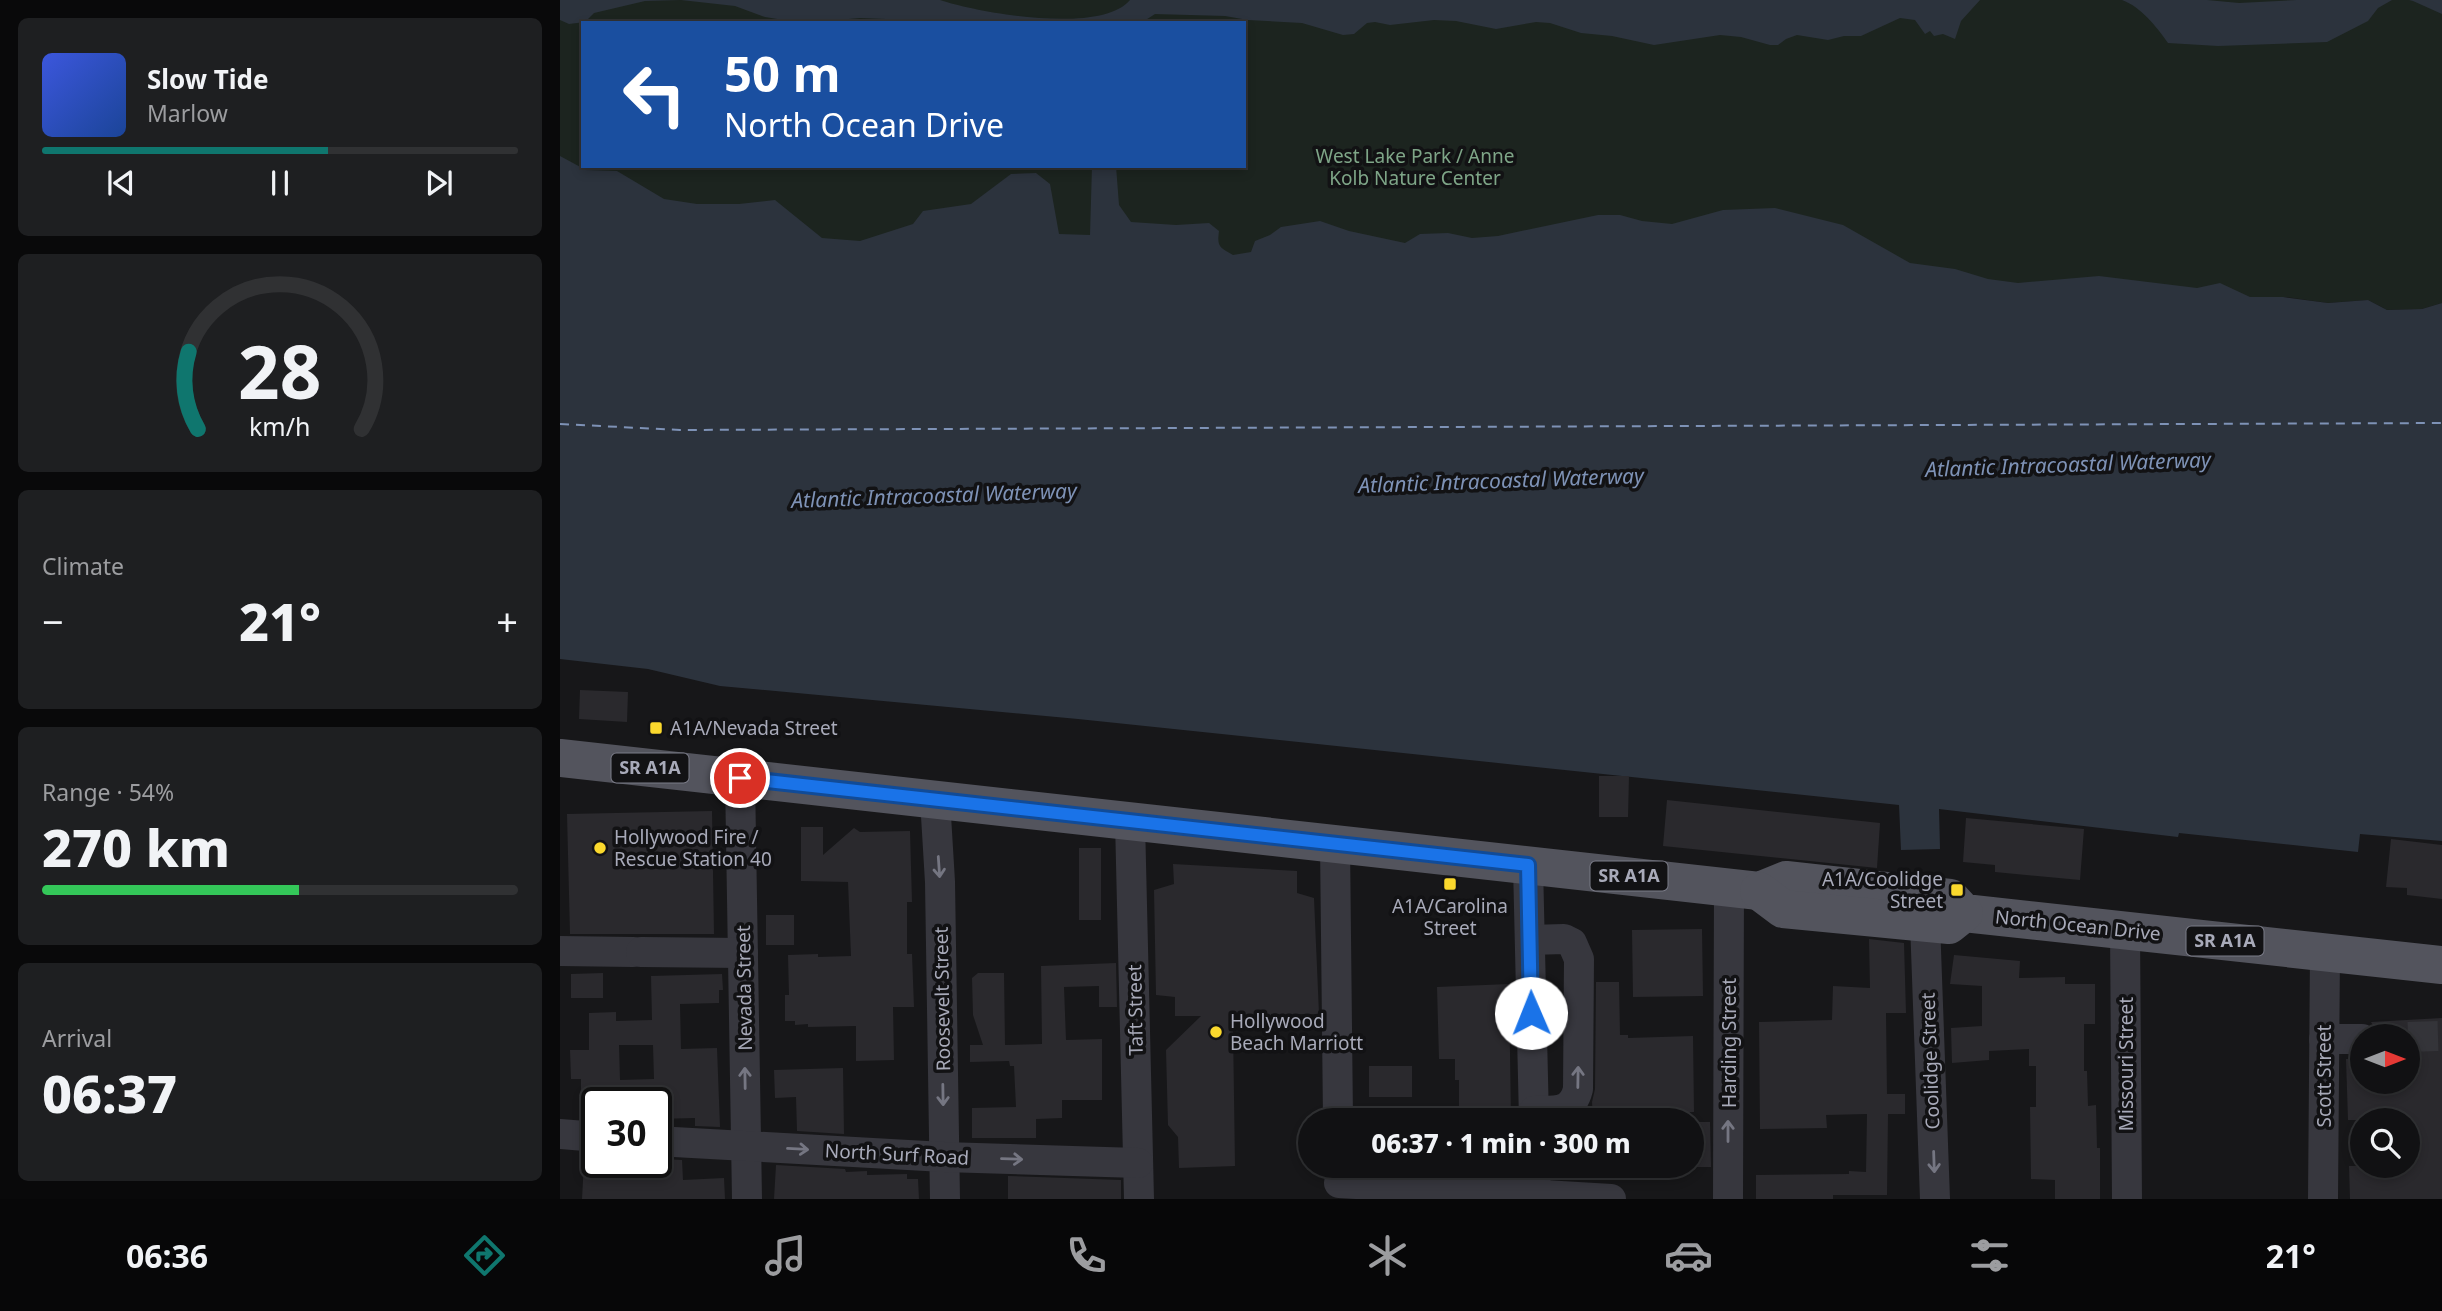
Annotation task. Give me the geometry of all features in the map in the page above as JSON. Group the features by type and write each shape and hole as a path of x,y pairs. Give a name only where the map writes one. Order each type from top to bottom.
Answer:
{"main road":[{"name":"North Ocean Drive","path":"560,758 1744,889 1786,880 1900,892 1950,898 1964,913 2442,965"},
{"name":"North Ocean Drive","path":"1744,889 1783,909 1949,925 1964,913"}],"street":[{"name":"Nevada Street","path":"740,778 747,1199"},
{"name":"Roosevelt Street","path":"935,799 940,882 945,1199"},
{"name":"Taft Street","path":"1130,821 1139,1199"},
{"path":"1335,844 1338,1108"},
{"path":"1528,865 1534,1108"},
{"name":"Harding Street","path":"1728,1199 1744,889"},
{"name":"Coolidge Street","path":"1925,922 1935,1199"},
{"name":"Missouri Street","path":"2125,929 2127,1199"},
{"path":"1530,940 1564,939 1572,943 1579,959 1578,1089 1575,1100 1564,1108"},
{"path":"560,951 743,953"},
{"name":"Scott Street","path":"2323,1199 2325,952"},
{"path":"2324,1039 2350,1039"},
{"path":"560,1135 581,1136"},
{"name":"North Surf Road","path":"672,1142 944,1157 1138,1163"},
{"path":"1535,1178 1536,1197"},
{"path":"1339,1182 1536,1197 1611,1199"}],"green space":[{"name":"West Lake Park / Anne Kolb Nature Center","path":"560,0 2442,0 2442,303 2422,309 2387,310 2368,300 2328,303 2286,297 1151,345 560,297"}],"water":[{"path":"560,0 681,0 645,1 594,13 581,22 569,24 560,20"},
{"path":"681,0 940,0 1010,15 1067,19 1094,17 1115,11 1130,0 1980,0 1961,21 1955,39 1943,34 1934,36 1930,31 1925,34 1915,20 1900,18 1861,36 1828,40 1797,35 1778,45 1720,35 1654,45 1581,33 1550,23 1536,22 1496,29 1456,21 1434,20 1390,25 1375,22 1367,23 1354,34 1343,35 1302,23 1225,16 1155,14 1144,21 939,21 860,18 790,21 765,17 735,6"},
{"path":"2122,0 2207,0 2239,3 2392,0 2378,8 2368,21 2327,42 2218,46 2168,43 2142,12"},
{"path":"2409,0 2442,0 2442,14 2413,1"},
{"name":"Atlantic Intracoastal Waterway","path":"560,156 586,170 617,171 664,199 697,204 739,204 775,200 822,238 860,241 913,224 923,211 971,204 1011,174 1036,173 1050,184 1059,234 1090,235 1092,168 1116,168 1119,205 1131,222 1176,225 1209,223 1219,231 1220,246 1233,255 1251,252 1255,241 1281,227 1320,221 1349,231 1405,243 1420,234 1448,233 1472,238 1498,236 1598,215 1620,215 1642,221 1672,224 1723,210 1775,208 1843,225 1910,263 1955,269 1988,279 2018,283 2099,276 2197,288 2220,283 2250,297 2283,297 2328,303 2368,300 2387,310 2422,309 2442,303 2442,841 2360,834 2358,852 2179,833 2178,837 1939,809 1940,849 1901,850 1899,805 1078,719 720,686 648,669 560,659"}],"building":[{"path":"580,690 628,692 627,722 579,719"},
{"path":"1599,776 1629,776 1628,817 1599,817"},
{"path":"1667,800 1880,823 1877,868 1663,846"},
{"path":"712,811 714,934 570,934 567,814"},
{"path":"1966,818 2084,829 2080,880 1995,872 1995,865 1963,862"},
{"path":"801,827 823,827 823,855 854,828 860,832 910,831 912,902 907,902 907,954 912,954 914,1007 893,1007 894,1060 856,1061 856,1026 808,1027 808,1024 795,1025 795,1021 785,1021 785,995 789,995 788,955 851,956 848,882 801,881"},
{"path":"2391,839 2442,845 2442,899 2407,895 2407,888 2386,887"},
{"path":"1079,848 1101,848 1101,920 1079,920"},
{"name":"Hollywood Beach Marriott","path":"1173,864 1297,871 1297,893 1314,898 1319,1014 1299,1014 1299,1026 1233,1027 1235,1166 1179,1168 1178,1137 1168,1125 1166,1050 1201,1016 1175,1016 1175,997 1156,995 1154,890 1174,884"},
{"path":"766,915 794,915 794,945 766,945"},
{"path":"1702,929 1703,996 1633,997 1632,930"},
{"path":"1869,939 1904,943 1906,1013 1886,1013 1887,1094 1905,1094 1905,1114 1888,1114 1887,1195 1833,1195 1833,1199 1756,1199 1756,1175 1866,1172 1867,1114 1826,1115 1827,1128 1760,1129 1759,1022 1832,1020 1833,986 1870,988"},
{"path":"1954,955 2020,961 2019,978 2065,977 2065,984 2095,984 2095,1024 2084,1024 2084,1071 2087,1071 2088,1106 2096,1105 2097,1148 2100,1148 2100,1199 2055,1199 2055,1180 2031,1179 2030,1107 2036,1107 2036,1066 2029,1066 2029,1049 1989,1051 1989,1060 1952,1063 1951,1028 1982,1026 1982,986 1950,984"},
{"path":"1116,963 1117,1007 1099,1007 1099,986 1064,987 1066,1040 1102,1039 1102,1100 1062,1100 1062,1118 1036,1119 1036,1138 972,1138 972,1108 1016,1107 1014,1066 1010,1066 1009,1061 970,1062 970,1045 983,1045 973,1015 972,978 978,973 1004,973 1005,1045 1042,1044 1041,966"},
{"path":"603,973 603,998 571,998 571,974"},
{"path":"722,974 723,990 719,990 719,1003 680,1004 681,1049 717,1048 720,1127 695,1126 695,1118 672,1119 672,1087 581,1087 581,1079 571,1079 570,1050 589,1050 589,1013 616,1012 616,1021 652,1020 651,976","holes":["619,1045 653,1045 654,1079 620,1080"]},
{"path":"1596,982 1619,982 1620,1035 1628,1035 1628,1038 1693,1036 1694,1108 1592,1108 1595,1089"},
{"path":"1509,984 1511,1108 1459,1106 1459,1080 1455,1080 1455,1059 1439,1059 1437,987"},
{"path":"2442,1018 2442,1199 2350,1199 2349,1166 2350,1178 2420,1178 2420,1108 2350,1108 2348,1120 2346,1059 2350,1059 2350,1094 2420,1094 2420,1024 2371,1022"},
{"path":"1369,1066 1412,1066 1412,1097 1369,1097"},
{"path":"843,1068 844,1134 797,1131 796,1097 775,1098 774,1070"},
{"path":"1704,1122 1710,1122 1711,1167 1704,1167"},
{"path":"672,1159 682,1160 683,1180 724,1178 725,1199 582,1199 583,1178 672,1178"},
{"path":"776,1165 845,1169 846,1172 867,1171 867,1175 907,1174 907,1179 918,1179 919,1199 774,1199"},
{"path":"1008,1176 1121,1180 1121,1199 1008,1199"}],"ferry route":[{"path":"560,424 680,430 2442,423"}],"tunnel":[{"path":"2420,1037 2442,1036"}],"place":[{"name":"A1A/Nevada Street","path":"656,728"},
{"name":"Hollywood Fire / Rescue Station 40","path":"600,848"},
{"name":"A1A/Carolina Street","path":"1450,884"},
{"name":"A1A/Coolidge Street","path":"1957,890"},
{"name":"Hollywood Beach Marriott","path":"1216,1032"}],"route":[{"path":"740,778 1528,865 1531,1013"}]}
